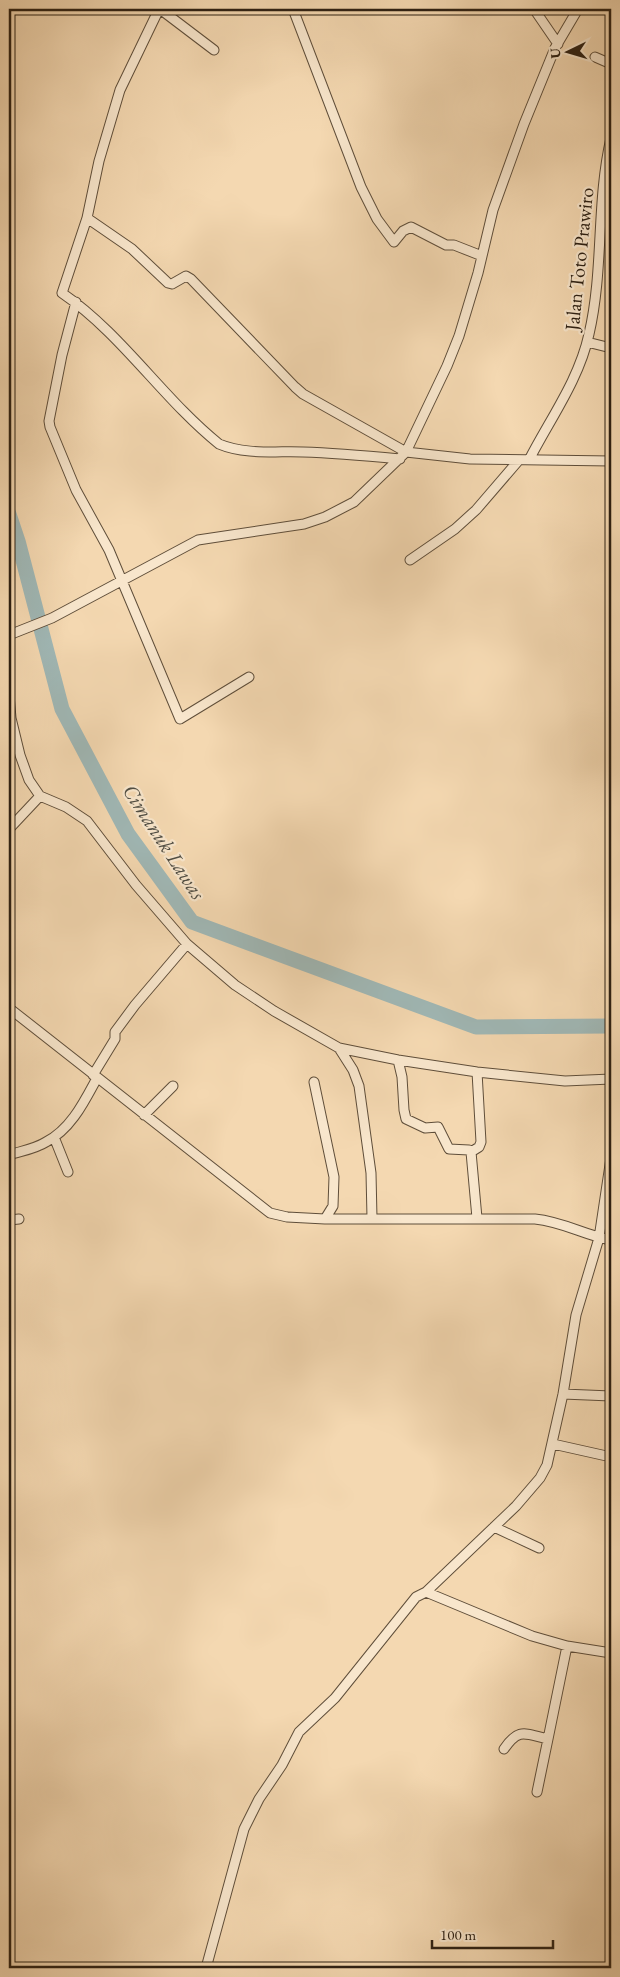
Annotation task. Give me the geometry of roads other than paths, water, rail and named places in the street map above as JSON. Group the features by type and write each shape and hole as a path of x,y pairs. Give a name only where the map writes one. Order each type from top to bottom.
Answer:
{"street":[{"path":"214,50 159,9 120,90 99,161 87,218 62,293 76,302 219,444 232,448 271,452 317,452 470,459 611,461"},
{"path":"292,9 361,187 377,219 394,242 403,231 411,227 446,245 482,256"},
{"path":"534,9 558,44"},
{"path":"9,635 52,618 198,540 304,524 326,517 354,502 403,456 448,366 459,336 497,198 536,92 558,44 578,9"},
{"path":"595,57 611,64"},
{"name":"Jalan Toto Prawiro","path":"529,460 571,386 587,342 596,288 607,161 611,138"},
{"path":"87,218 132,249 168,283 175,283 186,276 191,279 303,394 403,456"},
{"path":"76,302 62,355 49,421 50,427 76,490 107,547 180,719 249,677"},
{"path":"587,342 611,348"},
{"path":"410,560 462,523 476,510 519,460"},
{"path":"9,695 20,754 29,780 40,796 66,807 87,821 136,885 187,944 235,986 274,1011 339,1048 398,1060 477,1072 565,1081 611,1079"},
{"path":"10,825 40,796"},
{"path":"9,1155 44,1143 54,1137 76,1114 115,1039 115,1032 135,1005 187,944"},
{"path":"9,1008 266,1211 287,1217 325,1219 477,1218 549,1220 599,1238 611,1240"},
{"path":"339,1048 353,1070 359,1086 371,1173 372,1218"},
{"path":"398,1060 402,1077 406,1119 425,1128 438,1127 450,1149 469,1150 471,1152"},
{"path":"471,1152 479,1147 481,1142 477,1072"},
{"path":"314,1082 334,1177 333,1206 325,1219"},
{"path":"144,1115 172,1086"},
{"path":"54,1137 68,1172"},
{"path":"471,1152 477,1218"},
{"path":"206,1968 244,1829 259,1799 282,1765 299,1732 336,1698 411,1601 421,1593 426,1592 516,1506 540,1478 547,1465 563,1394 576,1315 599,1238 611,1158"},
{"path":"9,1220 19,1220"},
{"path":"563,1394 611,1396"},
{"path":"553,1444 611,1456"},
{"path":"494,1527 539,1548"},
{"path":"426,1592 532,1636 567,1646 611,1653"},
{"path":"536,1792 567,1646"},
{"path":"504,1749 514,1736 519,1734 548,1739"}],"waterway":[{"name":"Cimanuk Lawas","path":"9,514 18,541 62,709 128,834 192,922 476,1027 611,1026"}]}
